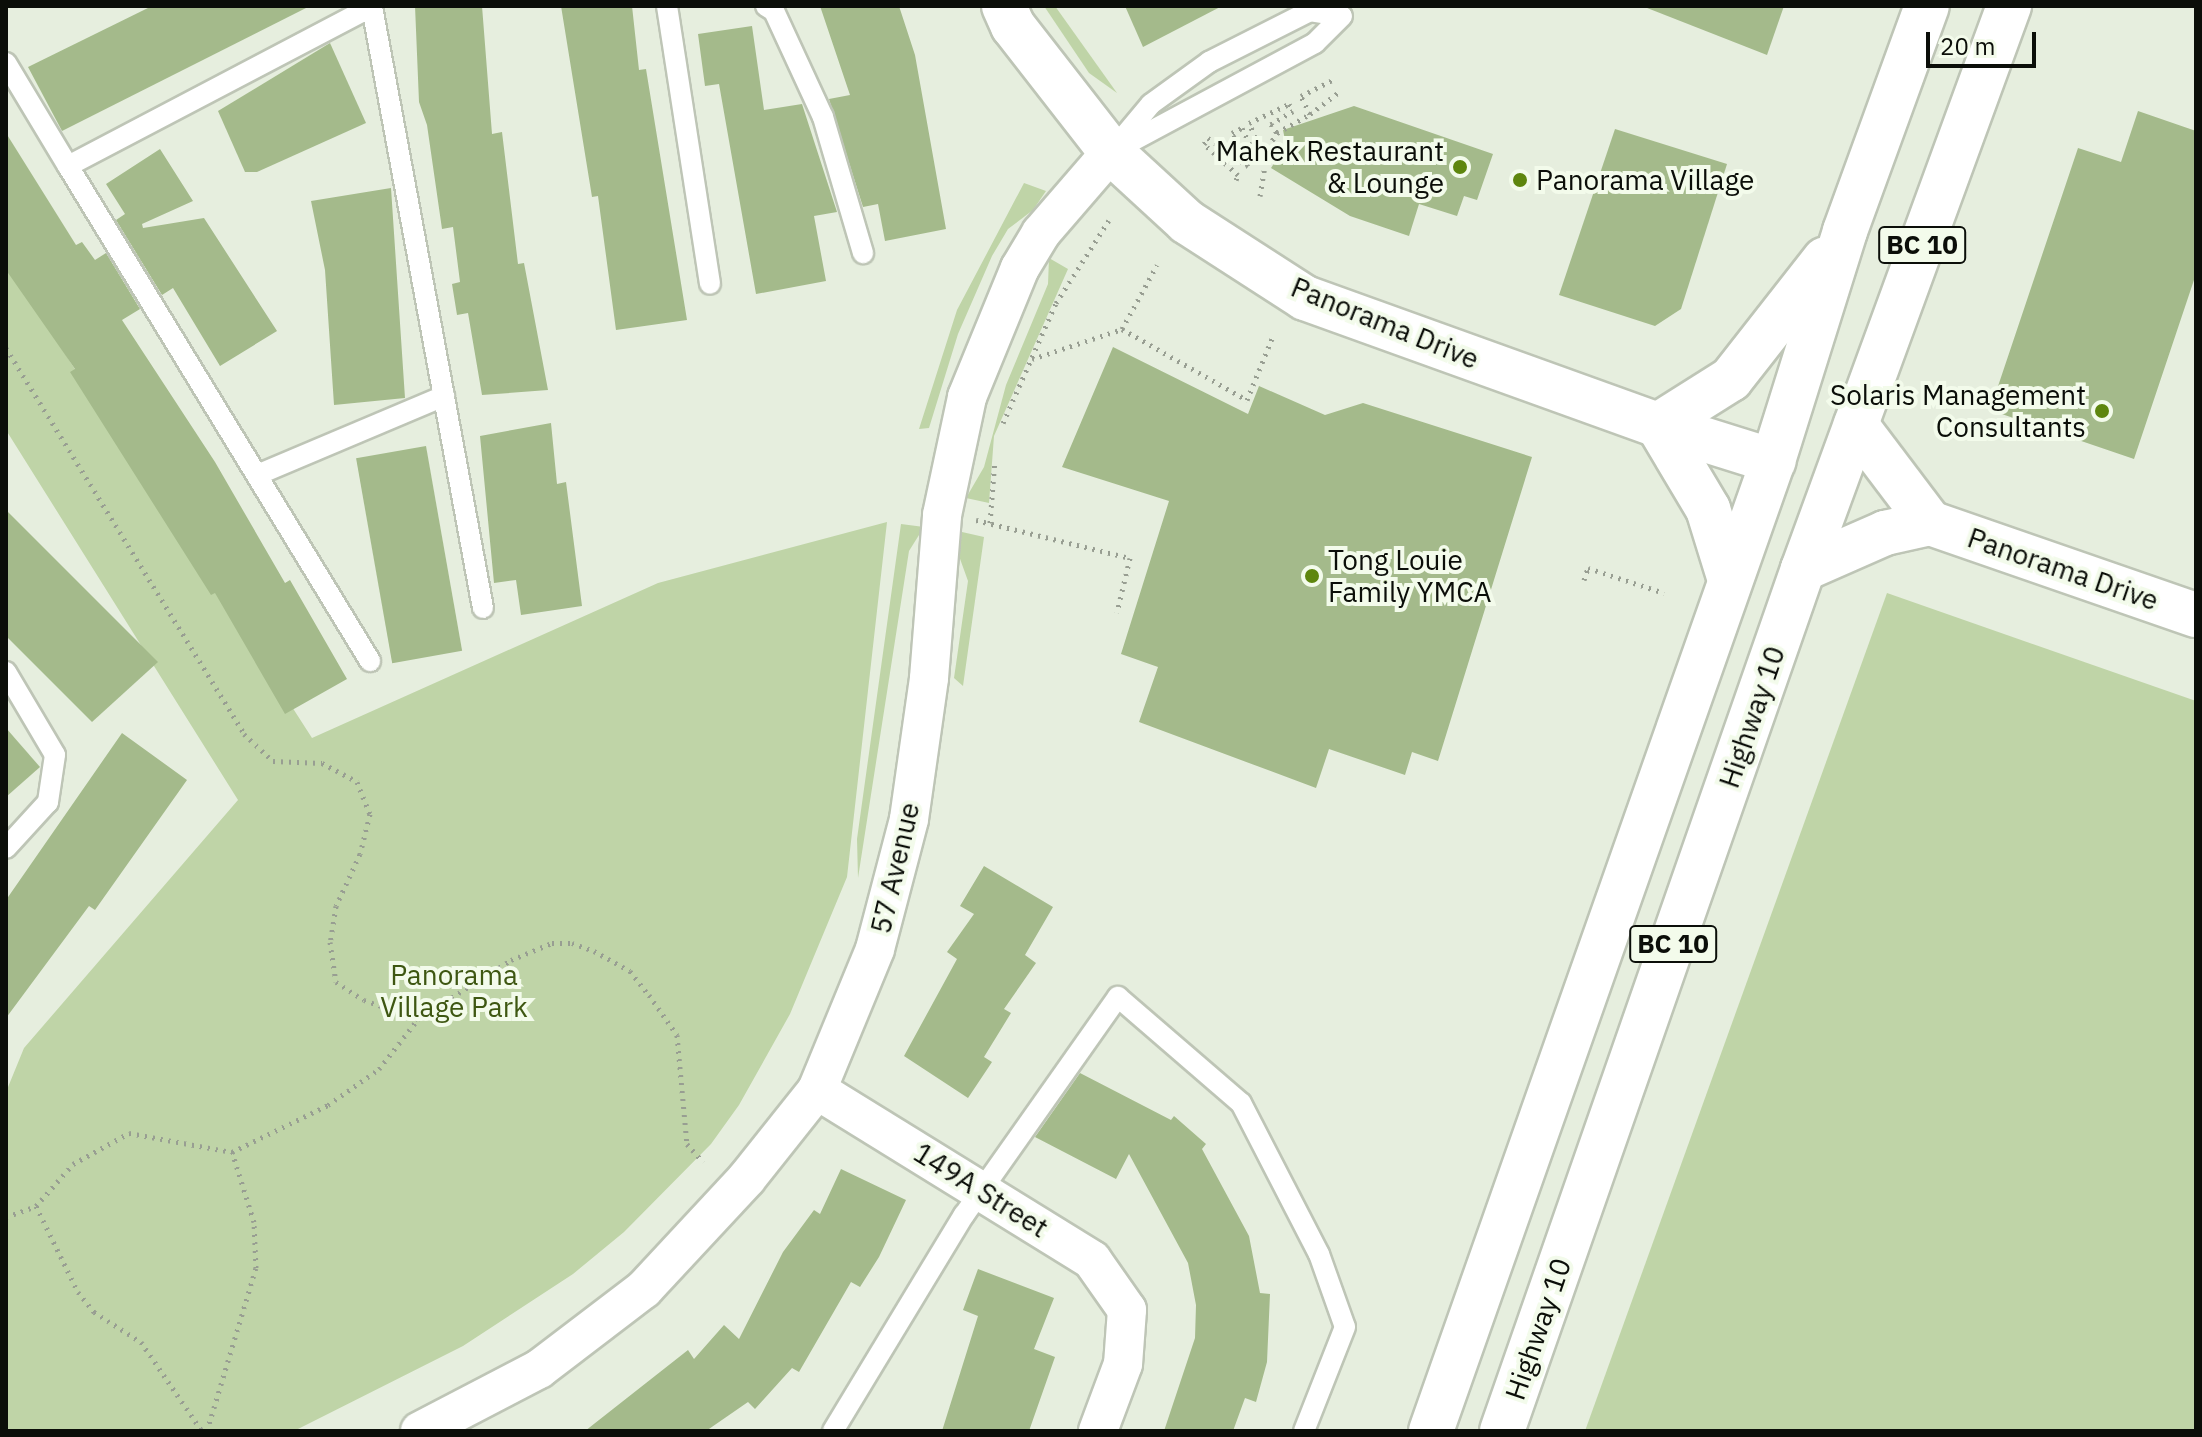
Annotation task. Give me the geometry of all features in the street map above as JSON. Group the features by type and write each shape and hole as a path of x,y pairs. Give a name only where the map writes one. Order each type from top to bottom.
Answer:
{"main road":[{"name":"Panorama Drive","path":"1004,6 1013,26 1111,152 1187,222 1305,298 1658,425 1835,484"},
{"name":"BC 10","path":"1431,1431 1773,461 1845,231 1927,6"},
{"name":"Highway 10","path":"1502,1431 1803,569 2009,6"},
{"path":"1730,580 1708,509 1658,425 1715,392 1752,356 1845,231"},
{"path":"1803,569 1885,533 1930,523 1856,425"},
{"name":"Panorama Drive","path":"1930,523 2196,615"}],"street":[{"name":"57 Avenue","path":"420,1431 539,1369 644,1289 747,1178 817,1090 875,949 909,819 929,678 942,515 967,397 1034,245 1075,189 1111,152"},
{"name":"149A Street","path":"817,1090 1092,1260 1127,1310 1123,1364 1098,1431"}],"lane":[{"path":"68,166 373,6 483,608"},
{"path":"667,6 710,284"},
{"path":"766,6 774,11 823,117 863,253"},
{"path":"1310,11 1342,16 1315,43 1111,152 1151,104 1209,62 1310,11"},
{"path":"6,63 370,661"},
{"path":"257,475 444,396"},
{"path":"6,672 55,755 48,802 6,848"},
{"path":"833,1431 981,1189 1118,997 1241,1103 1319,1254 1345,1327 1304,1431"}],"path":[{"path":"1310,114 1301,96 1332,80"},
{"path":"1260,196 1268,147 1277,133 1339,92"},
{"path":"1236,180 1238,175 1204,144 1208,138 1248,166 1232,133 1242,128 1256,157 1261,152 1249,123 1289,104 1293,111 1271,124 1277,133"},
{"path":"1000,429 1072,272 1109,220"},
{"path":"1032,360 1122,329 1157,265"},
{"path":"1122,329 1247,400 1273,336"},
{"path":"6,348 244,734 273,761 322,763 357,782 370,814 360,854 336,906 330,942 336,982 364,1000 418,1019"},
{"path":"995,453 990,523 1130,558 1117,612"},
{"path":"1584,580 1588,568 1664,593"},
{"path":"6,1217 36,1206 73,1164 129,1133 232,1152 328,1105 379,1069 418,1019 531,949 572,943 630,971 677,1035 687,1144 703,1162"},
{"path":"204,1431 256,1268 254,1222 232,1152"},
{"path":"36,1206 78,1292 94,1312 141,1342 204,1431"}],"green space":[{"path":"1044,6 1055,6 1117,93 1089,73"},
{"path":"1024,183 1046,191 1033,210 1008,229 992,256 958,334 929,428 919,429 957,310"},
{"path":"1049,258 1068,269 994,436 989,503 966,498 984,467 1006,385 1048,284"},
{"name":"Panorama Village Park","path":"6,262 312,738 658,583 887,522 847,877 790,1014 739,1105 711,1144 624,1232 573,1274 463,1346 294,1431 6,1431 6,1092 24,1048 238,800 6,430"},
{"path":"901,524 924,527 909,551 858,878 857,839"},
{"path":"962,532 984,537 963,686 954,678 968,581 959,556"},
{"path":"1887,593 2196,701 2196,1431 1585,1431"}],"building":[{"path":"152,6 310,6 62,131 28,67"},
{"path":"415,6 482,6 492,134 502,132 518,264 524,263 548,390 482,395 468,313 457,315 452,284 460,282 453,227 442,229 427,125 419,102"},
{"path":"561,6 632,6 639,70 646,69 687,320 616,330 598,196 592,197"},
{"path":"820,6 899,6 915,55 946,229 885,241 878,204 863,207 829,99 850,95"},
{"path":"1125,6 1222,6 1143,47"},
{"path":"1642,6 1784,6 1767,55"},
{"path":"752,26 764,110 802,104 837,212 814,216 826,281 756,294 719,84 705,86 698,34"},
{"path":"330,43 366,123 257,172 245,172 218,111"},
{"path":"1354,106 1493,154 1477,200 1464,196 1457,216 1419,204 1409,236 1350,216 1271,168 1286,145 1283,130"},
{"path":"2138,111 2196,131 2196,274 2134,459 1990,410 2078,148 2121,162"},
{"path":"1615,129 1727,164 1681,309 1655,326 1559,295"},
{"path":"6,133 76,245 82,242 95,260 106,253 140,309 122,320 215,462 285,583 290,580 347,679 285,714 215,593 211,595 70,372 75,369 6,270"},
{"path":"160,149 193,201 142,224 143,228 204,218 277,331 220,366 173,288 162,295 116,220 125,214 106,184"},
{"path":"391,188 405,398 334,405 325,270 311,201"},
{"path":"1113,347 1248,414 1259,386 1325,415 1363,403 1532,457 1438,761 1412,752 1405,775 1329,749 1316,788 1139,722 1158,667 1121,654 1169,501 1062,467"},
{"path":"551,423 557,484 566,482 582,606 521,615 516,580 494,583 480,436"},
{"path":"426,446 462,651 392,663 356,458"},
{"path":"6,510 158,662 92,722 6,636"},
{"path":"6,728 40,767 6,797"},
{"path":"122,733 187,780 95,910 89,906 6,1018 6,900"},
{"path":"984,866 1053,907 1025,955 1036,963 1004,1009 1011,1013 984,1057 992,1062 968,1098 904,1056 957,959 947,952 974,914 960,906"},
{"path":"1080,1073 1171,1120 1174,1116 1206,1144 1202,1149 1249,1236 1260,1293 1270,1294 1267,1362 1256,1402 1245,1398 1233,1431 1164,1431 1195,1338 1196,1305 1188,1263 1129,1154 1116,1179 1035,1137"},
{"path":"841,1169 906,1200 879,1257 860,1287 851,1282 799,1372 792,1368 755,1409 748,1402 706,1431 585,1431 688,1350 694,1359 724,1325 739,1339 783,1252 814,1210 820,1214"},
{"path":"978,1269 1054,1298 1034,1349 1055,1357 1029,1431 942,1431 978,1316 963,1310"}],"place":[{"name":"Mahek Restaurant & Lounge","path":"1460,167"},
{"name":"Panorama Village","path":"1520,180"},
{"name":"Solaris Management Consultants","path":"2102,411"},
{"name":"Tong Louie Family YMCA","path":"1312,576"}]}
